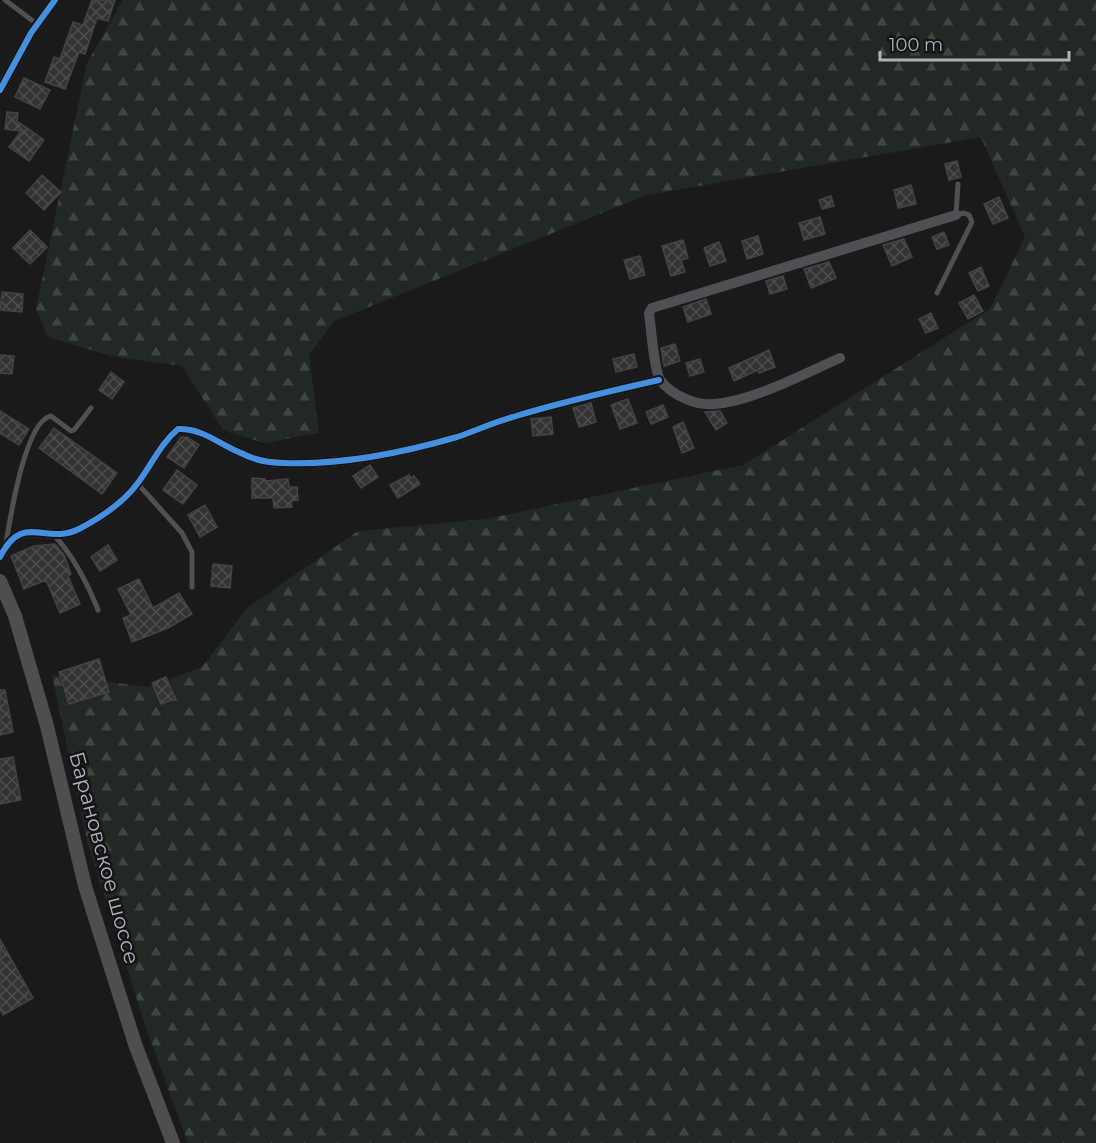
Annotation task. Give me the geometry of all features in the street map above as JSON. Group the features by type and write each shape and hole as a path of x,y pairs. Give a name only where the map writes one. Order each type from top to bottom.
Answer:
{"main road":[{"name":"Барановское шоссе","path":"2,590 15,616 47,726 85,886 135,1044 173,1143"}],"street":[{"path":"0,90 37,24 55,0"},
{"path":"840,358 750,396 714,405 697,403 686,399 659,380 649,313 652,308 956,215"},
{"path":"2,552 12,538 33,531 54,535 76,530 104,514 138,484 168,438 178,429 190,428 202,432 243,454 264,461 332,462 360,459 456,437 510,417 659,380"}],"lane":[{"path":"5,0 37,24"},
{"path":"937,293 972,222 969,215 964,213 956,215 958,184"},
{"path":"2,552 14,492 27,450 40,424 46,417 51,416 71,431 91,408"},
{"path":"138,484 182,533 192,552 192,587"},
{"path":"54,535 68,550 88,585 98,610"}],"green space":[{"path":"123,0 1096,0 1096,1143 188,1143 145,1025 87,841 52,675 149,687 202,667 247,608 358,531 486,519 743,465 990,309 1025,237 981,137 647,195 334,321 309,355 319,433 264,443 223,430 182,366 111,356 48,337 36,309 87,63"}],"building":[{"path":"92,0 115,0 108,21 97,18 85,54 79,52 65,89 45,82 54,57 60,59 73,22 83,25"},
{"path":"24,78 50,90 40,109 15,97"},
{"path":"7,112 18,113 17,121 44,140 29,161 9,147 21,131 5,129"},
{"path":"957,161 961,177 949,180 945,164"},
{"path":"42,175 61,192 44,210 26,193"},
{"path":"911,185 916,204 898,208 894,190"},
{"path":"831,196 834,206 822,209 819,200"},
{"path":"999,197 1008,218 993,224 984,204"},
{"path":"820,217 825,234 804,240 799,223"},
{"path":"30,230 47,247 30,264 13,248"},
{"path":"944,232 949,245 937,249 932,237"},
{"path":"758,236 763,254 747,259 742,241"},
{"path":"904,239 912,257 892,266 883,245"},
{"path":"683,240 688,258 681,260 685,272 671,276 662,246"},
{"path":"719,242 726,261 710,266 704,248"},
{"path":"640,256 645,275 630,279 624,260"},
{"path":"829,262 836,278 811,288 804,269"},
{"path":"981,267 989,286 978,291 969,273"},
{"path":"783,276 787,289 770,294 766,281"},
{"path":"2,292 23,294 22,312 0,310"},
{"path":"974,295 983,311 968,319 959,303"},
{"path":"706,299 711,314 688,322 683,307"},
{"path":"931,313 938,328 926,333 919,319"},
{"path":"675,344 680,361 664,366 661,348"},
{"path":"769,350 775,367 759,373 758,370 734,381 729,368"},
{"path":"634,354 637,367 616,372 613,359"},
{"path":"0,355 14,356 12,374 0,373"},
{"path":"700,359 704,372 690,376 686,363"},
{"path":"111,372 124,382 112,399 99,390"},
{"path":"628,399 637,423 620,429 611,405"},
{"path":"591,403 596,422 579,427 573,408"},
{"path":"663,405 668,417 651,424 646,412"},
{"path":"0,411 29,429 19,445 0,433"},
{"path":"720,411 727,423 716,430 705,412"},
{"path":"551,417 553,434 533,436 531,419"},
{"path":"683,422 694,448 682,453 673,427"},
{"path":"54,428 117,473 102,494 39,448"},
{"path":"181,437 187,437 199,445 184,468 167,457"},
{"path":"370,465 378,477 361,488 353,476"},
{"path":"177,470 197,485 183,504 163,490"},
{"path":"409,475 411,478 414,476 420,484 398,498 390,485"},
{"path":"252,478 265,479 265,481 288,479 289,487 297,487 298,500 291,501 292,507 274,508 273,498 252,498"},
{"path":"205,505 217,527 200,537 188,515"},
{"path":"55,544 64,555 71,574 68,576 80,604 60,613 46,580 24,589 11,556 34,546"},
{"path":"108,545 117,560 100,571 91,557"},
{"path":"213,564 232,566 230,588 211,586"},
{"path":"139,579 153,608 179,593 192,614 168,628 132,642 123,618 131,615 118,589"},
{"path":"99,659 109,692 69,704 59,672"},
{"path":"166,677 175,699 161,704 152,683"},
{"path":"0,690 5,690 13,732 0,735"},
{"path":"13,757 21,800 0,804 0,759"},
{"path":"0,939 33,998 3,1015 0,1009"}],"cycle path":[{"path":"0,90 31,33 55,0"},
{"path":"0,557 9,543 26,532 67,533 79,529 111,510 131,491 166,441 178,429 195,431 246,455 268,462 306,463 350,460 436,443 549,406 659,380"}]}
